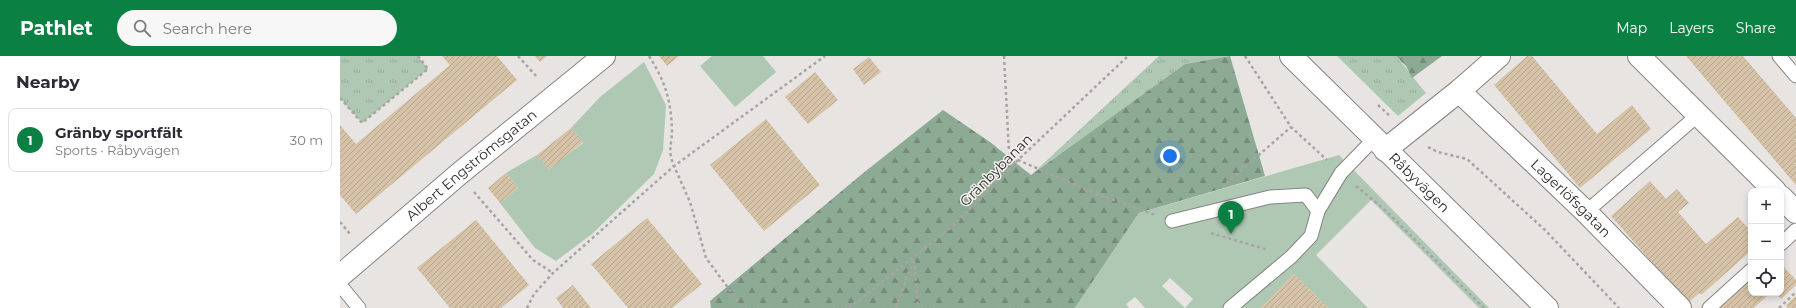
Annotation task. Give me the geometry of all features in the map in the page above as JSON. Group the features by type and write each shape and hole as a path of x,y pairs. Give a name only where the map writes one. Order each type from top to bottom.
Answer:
{"street":[{"name":"Albert Engströmsgatan","path":"340,276 459,174 604,56"},
{"name":"Råbyvägen","path":"1291,56 1547,308"},
{"path":"1380,144 1408,131 1459,91 1499,56"},
{"path":"1646,58 1698,115 1772,188"},
{"name":"Lagerlöfsgatan","path":"1459,91 1586,212 1680,308"},
{"path":"1784,200 1796,212"}],"lane":[{"path":"1780,56 1796,76"},
{"path":"1586,212 1698,115"},
{"path":"1230,308 1291,257 1311,236 1318,211 1341,173 1380,144"},
{"path":"1172,221 1270,197 1306,195 1318,211"},
{"path":"1784,241 1796,230"},
{"path":"1709,308 1748,273"},
{"path":"340,285 359,308"}],"path":[{"path":"340,98 362,123 428,68 418,56"},
{"path":"518,56 539,80"},
{"path":"649,56 669,94 672,131 669,155 690,202 706,258 743,308"},
{"path":"527,308 534,294 553,273 674,166 825,56"},
{"path":"1004,56 1009,152 1012,163 1018,160 1092,192 1172,221"},
{"name":"Gränbybanan","path":"849,308 954,225 1018,160 1128,56"},
{"path":"1245,56 1291,127 1341,173 1385,210 1484,308"},
{"path":"1374,101 1421,142 1438,152 1467,159 1473,164 1545,230 1619,308"},
{"path":"1217,192 1291,127"},
{"path":"459,174 533,260 553,273"},
{"path":"340,222 352,236"},
{"path":"1210,232 1291,257"},
{"path":"896,308 914,257"},
{"path":"914,257 918,308"},
{"path":"1779,308 1796,292"}],"green space":[{"path":"340,56 418,56 428,69 362,123 340,98"},
{"path":"712,56 763,56 776,72 735,107 700,66"},
{"path":"1159,56 1229,56 1185,64 1031,175"},
{"path":"1230,56 1265,176 1139,213 1075,308 711,308 710,301 862,174 943,110 990,142 1031,175 1185,64"},
{"path":"1337,56 1396,56 1426,93 1398,116"},
{"path":"1396,56 1442,56 1412,78 1406,66"},
{"path":"644,62 666,105 663,150 654,174 592,234 556,261 535,248 500,203 518,188 506,173 537,155 549,169 583,143 571,128 600,97"},
{"path":"1339,155 1489,308 1479,308 1371,200 1316,255 1368,308 1328,308 1294,274 1261,308 1185,308 1145,308 1135,297 1126,304 1129,308 1075,308 1139,213","holes":["1170,278 1193,299 1185,308 1162,286"]}],"building":[{"path":"442,56 497,56 517,80 356,214 340,195 340,125 356,144 450,65"},
{"path":"535,56 547,56 540,62"},
{"path":"659,56 679,56 667,66"},
{"path":"1527,56 1532,56 1597,134 1632,105 1651,129 1580,188 1494,85"},
{"path":"1686,56 1743,56 1796,118 1796,185"},
{"path":"869,57 881,72 864,85 853,69"},
{"path":"815,72 838,100 808,124 785,97"},
{"path":"766,119 820,185 764,231 710,165"},
{"path":"571,128 583,142 549,170 537,155"},
{"path":"506,173 518,188 500,203 488,188"},
{"path":"1650,181 1666,199 1677,189 1689,203 1678,212 1706,244 1738,217 1748,228 1748,254 1701,295 1699,293 1688,303 1611,216"},
{"path":"647,218 702,284 672,308 628,308 591,264"},
{"path":"476,220 529,285 501,308 450,308 417,268"},
{"path":"1784,267 1796,280 1796,285 1781,299 1778,296 1784,296"},
{"path":"1294,274 1328,308 1261,308"},
{"path":"1748,282 1748,296 1767,296 1754,308 1720,308"},
{"path":"573,285 591,308 563,308 556,298"},
{"path":"1796,296 1796,308 1788,308 1786,305"}],"place":[{"name":"Gränby sportfält","path":"1231,234"}]}
